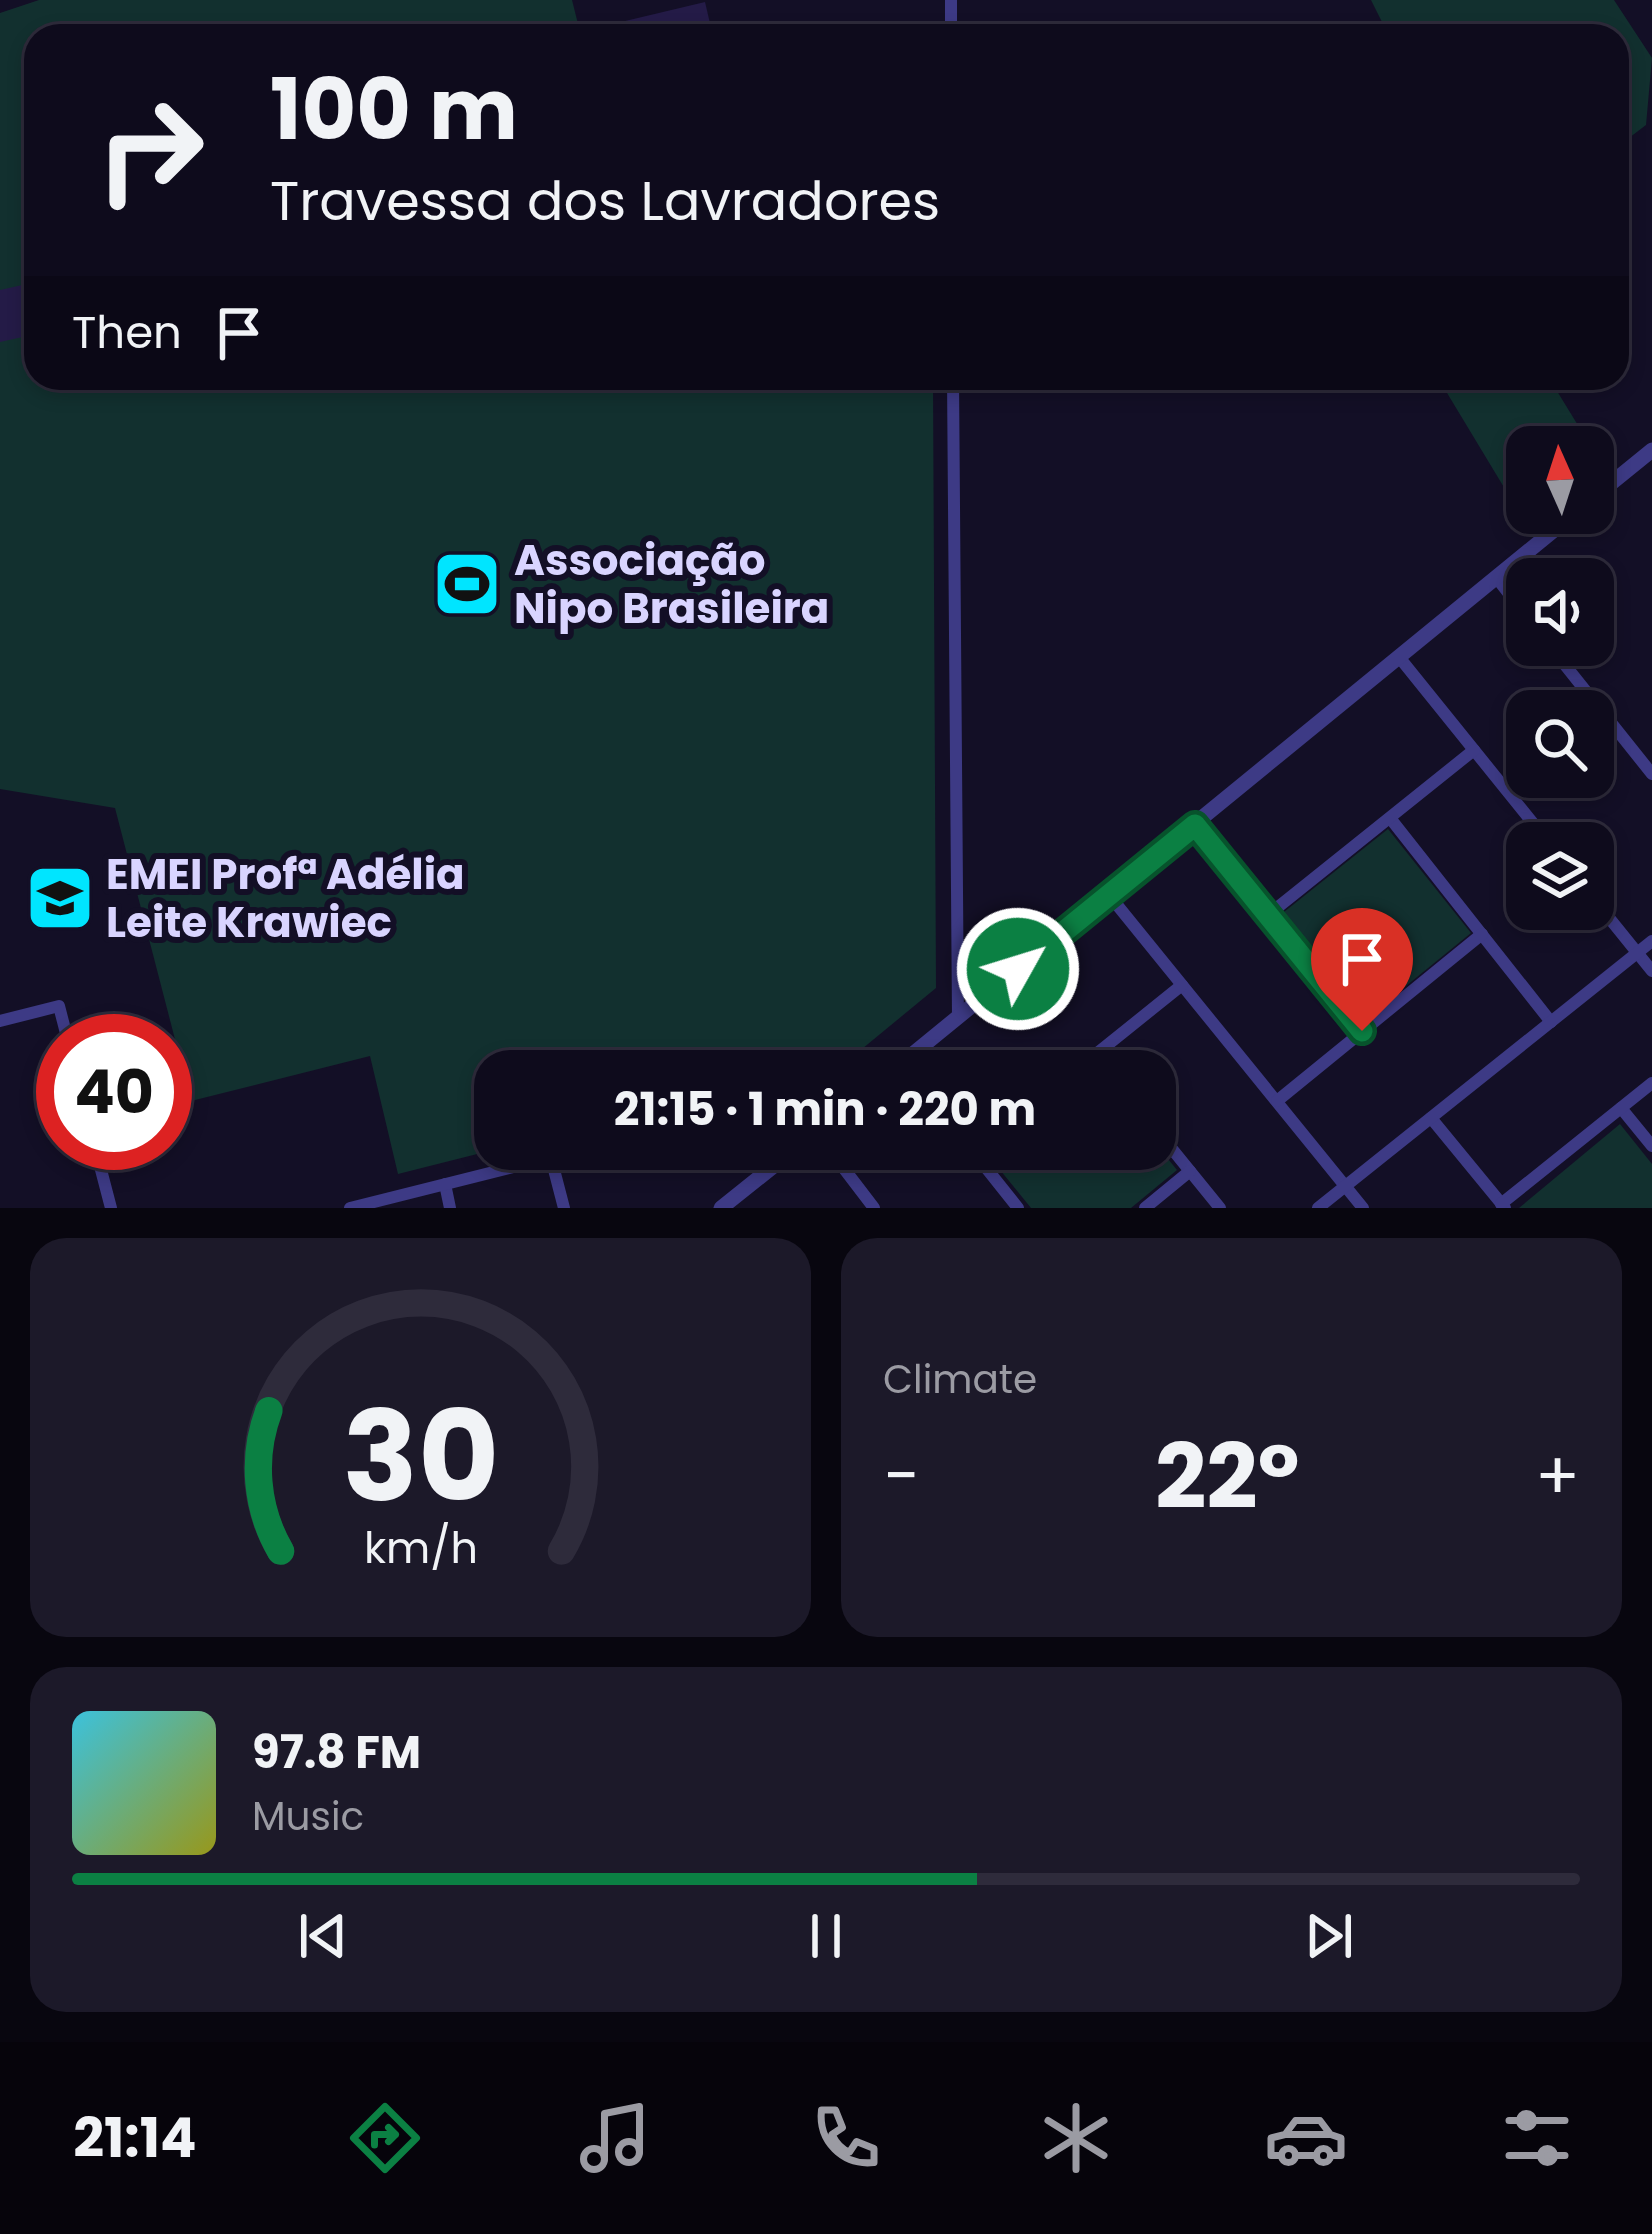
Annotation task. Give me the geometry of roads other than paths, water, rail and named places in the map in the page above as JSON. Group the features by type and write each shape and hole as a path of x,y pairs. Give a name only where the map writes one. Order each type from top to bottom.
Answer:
{"street":[{"path":"953,390 958,1018"},
{"path":"1614,481 1652,450"},
{"path":"921,1050 1548,534"},
{"path":"1496,577 1506,590"},
{"path":"1399,657 1532,822"},
{"path":"1567,666 1652,774"},
{"path":"1268,915 1474,750"},
{"path":"1390,818 1551,1022"},
{"path":"1195,825 1362,1031"},
{"path":"1109,895 1364,1208"},
{"path":"1614,924 1652,971"},
{"path":"1276,1101 1483,934"},
{"path":"1318,1208 1652,941"},
{"path":"1101,1050 1182,985"},
{"path":"0,1021 59,1006 61,1014"},
{"path":"1431,1118 1503,1206 1652,1084"},
{"path":"1622,1108 1652,1146"},
{"path":"1176,1154 1220,1208"},
{"path":"101,1170 111,1208"},
{"path":"350,1208 502,1170"},
{"path":"554,1170 564,1208"},
{"path":"722,1208 769,1170"},
{"path":"845,1170 874,1208"},
{"path":"989,1170 1018,1208"},
{"path":"1145,1208 1190,1171"},
{"path":"445,1184 450,1208"}],"place":[{"name":"Associação Nipo Brasileira","path":"467,584"},
{"name":"EMEI Profª Adélia Leite Krawiec","path":"60,898"}]}
